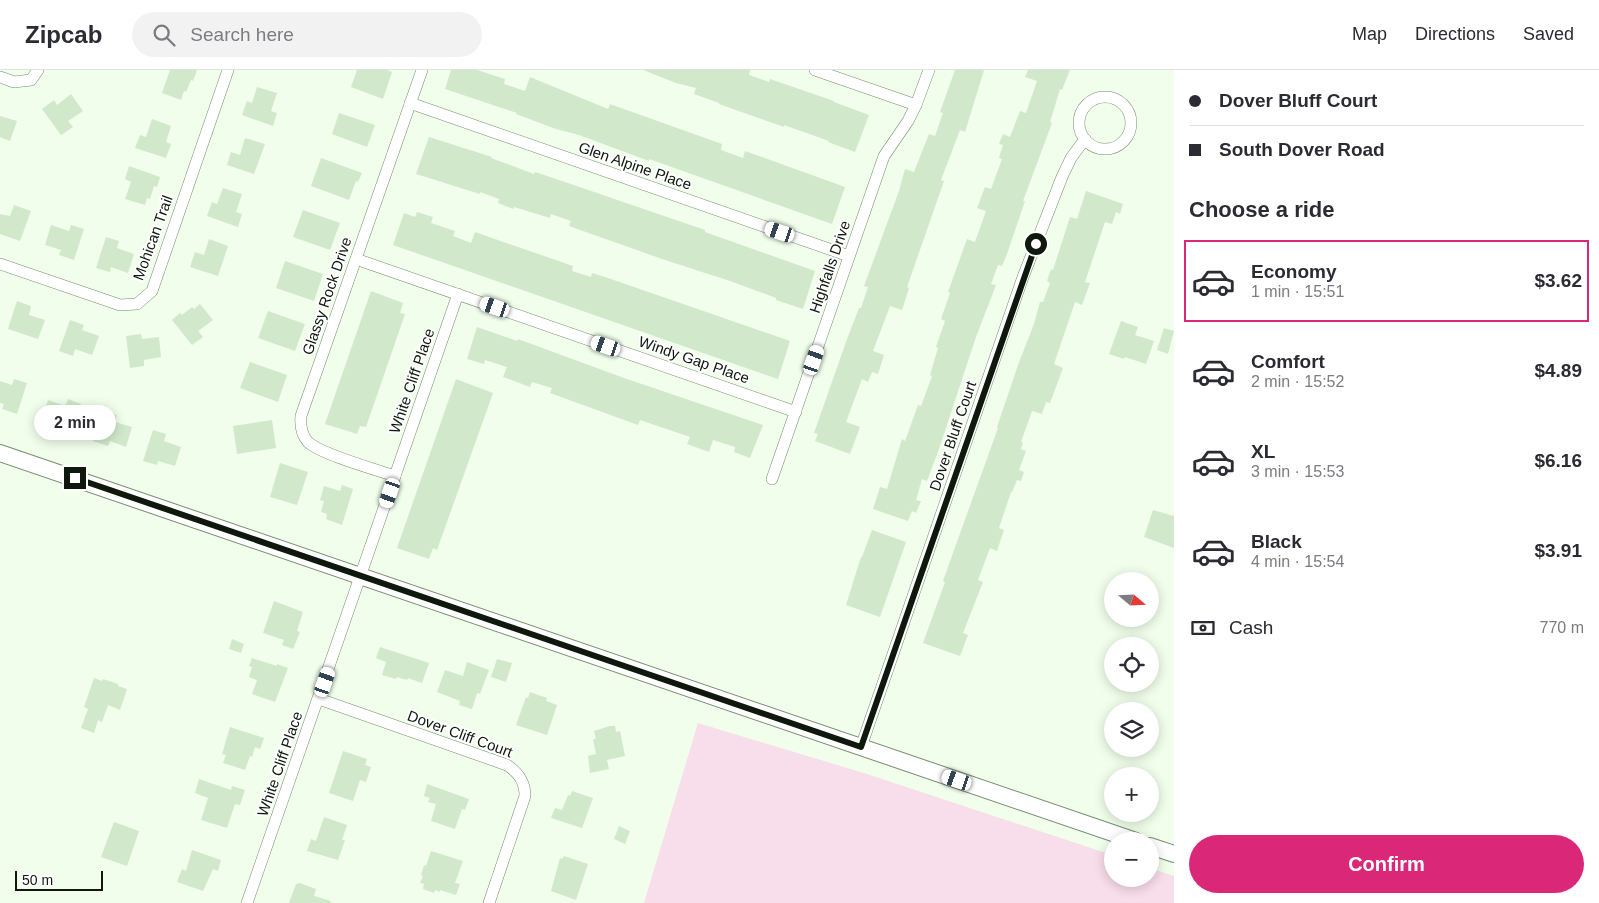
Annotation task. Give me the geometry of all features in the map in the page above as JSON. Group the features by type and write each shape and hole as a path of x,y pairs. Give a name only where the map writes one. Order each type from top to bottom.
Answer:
{"street":[{"path":"0,77 14,82 31,80 38,70"},
{"name":"Mohican Trail","path":"0,264 120,305 137,304 152,291 228,70"},
{"name":"Glassy Rock Drive","path":"395,476 322,450 309,442 303,434 300,425 301,416 422,70"},
{"path":"815,70 916,105"},
{"name":"Highfalls Drive","path":"772,479 884,156 895,137 908,121 929,70"},
{"path":"1105,96 1114,98 1127,108 1131,124 1129,133 1117,146 1100,148 1092,145 1085,139 1079,124 1084,108 1090,102 1105,96"},
{"name":"Glen Alpine Place","path":"410,104 849,256"},
{"name":"Dover Bluff Court","path":"861,747 1023,277 1062,177 1071,158 1085,139"},
{"name":"Windy Gap Place","path":"356,259 796,412"},
{"name":"White Cliff Place","path":"247,903 458,294"},
{"path":"0,453 1110,832"},
{"name":"Dover Cliff Court","path":"319,699 507,765 514,770 523,783 525,796 489,903"},
{"path":"1159,849 1174,854"}],"shaded area":[{"path":"698,723 867,774 1104,852 1104,887 1159,887 1159,871 1174,876 1174,903 644,903"}],"building":[{"path":"170,70 197,70 193,81 191,80 186,92 184,91 181,100 162,93"},
{"path":"357,70 387,70 392,72 383,99 351,87"},
{"path":"451,70 477,70 505,79 504,84 525,91 530,77 608,109 610,104 722,144 721,150 743,158 745,151 845,187 832,224 445,89"},
{"path":"643,70 750,70 749,75 769,82 770,79 869,115 855,152 784,125 784,127 719,104 694,94 696,88 676,83"},
{"path":"955,70 984,70 965,132 960,130 941,180 944,181 907,287 909,288 902,310 890,306 873,351 884,355 878,374 872,372 868,382 862,379 846,422 860,427 850,454 815,441 818,434 814,433 846,342 859,308 861,308 868,287 864,286 899,191 905,169 914,172 929,134 935,136 943,113 940,112"},
{"path":"1028,70 1070,70 1062,90 1060,89 1050,122 1052,123 1023,201 1025,201 1007,254 1002,266 998,265 991,284 996,285 976,337 940,446 927,481 922,479 916,500 921,501 916,513 912,511 908,521 873,509 880,487 887,489 902,439 905,441 918,405 921,406 932,376 930,375 938,348 936,347 945,321 941,319 950,293 948,292 967,239 975,242 986,211 977,208 985,187 991,189 1002,159 999,158 1003,145 999,144 1003,134 1010,137 1020,111 1026,113 1037,81 1025,77"},
{"path":"257,87 277,93 271,111 277,113 273,126 242,115 247,101 252,103"},
{"path":"71,94 83,111 68,121 73,127 61,135 42,109 54,100 57,105"},
{"path":"339,113 375,125 367,147 332,134"},
{"path":"0,116 17,121 10,141 0,137"},
{"path":"152,119 171,126 166,142 171,144 166,158 135,148 140,135 146,137"},
{"path":"429,137 492,157 534,174 535,172 705,230 705,232 815,271 803,309 730,281 569,226 571,221 551,214 550,218 514,207 513,209 498,203 499,199 480,192 480,194 416,174"},
{"path":"245,138 265,144 254,174 227,165 231,152 240,155"},
{"path":"321,158 362,173 358,182 356,181 349,200 311,186"},
{"path":"129,166 160,177 157,187 154,186 150,199 147,198 145,205 125,199 131,182 125,179"},
{"path":"223,188 242,194 236,212 242,214 238,227 207,216 212,202 217,204"},
{"path":"1086,191 1123,204 1120,214 1116,212 1112,224 1105,222 1085,282 1090,283 1082,305 1075,302 1054,364 1063,368 1050,403 1046,402 1042,414 1032,411 1021,442 1023,443 1021,449 1026,451 1019,470 1024,472 1021,481 1017,480 1011,492 999,528 1004,530 997,551 990,548 978,580 983,582 963,633 968,635 960,656 923,643 1040,302 1043,302 1050,283 1047,281 1051,269 1053,270 1070,217 1077,219"},
{"path":"14,205 31,211 20,241 0,234 0,214 10,216"},
{"path":"303,210 340,223 330,250 293,237"},
{"path":"417,212 433,217 431,223 455,231 453,236 471,243 475,232 573,266 572,271 591,277 592,273 608,278 790,341 778,379 393,245 404,213 415,217"},
{"path":"51,225 69,231 71,225 84,229 74,260 59,255 61,250 45,245"},
{"path":"106,237 119,241 117,248 134,254 128,273 111,267 110,272 96,268"},
{"path":"209,239 228,246 218,276 190,267 195,252 204,255"},
{"path":"285,261 323,274 314,301 276,288"},
{"path":"371,291 403,303 400,313 405,314 366,427 360,426 357,434 325,424"},
{"path":"17,301 31,306 29,315 45,320 38,339 8,329"},
{"path":"200,304 213,320 198,331 203,337 192,345 172,320 180,313 182,315 192,307 194,309"},
{"path":"268,311 305,324 295,351 258,338"},
{"path":"70,320 84,325 82,330 99,336 92,355 75,349 73,356 59,351"},
{"path":"1121,321 1138,327 1135,335 1154,341 1146,364 1109,354"},
{"path":"477,327 517,341 518,339 624,378 763,425 750,458 734,452 735,447 713,440 709,452 687,444 690,437 640,420 638,425 550,393 552,388 532,382 530,387 503,377 507,367 485,360 484,364 467,359"},
{"path":"1164,328 1174,331 1168,354 1157,350"},
{"path":"141,334 142,339 159,337 161,357 144,360 144,366 130,368 126,336"},
{"path":"250,362 287,375 278,402 240,388"},
{"path":"14,379 27,383 17,414 2,409 4,404 0,403 0,381 12,385"},
{"path":"456,379 493,393 437,550 433,548 429,559 397,548"},
{"path":"68,399 81,404 70,435 56,430 58,425 42,419 48,400 65,406"},
{"path":"104,411 117,415 115,422 132,427 126,447 110,441 108,446 93,441"},
{"path":"272,420 276,448 237,454 233,426"},
{"path":"153,430 166,434 164,441 181,447 175,466 158,461 157,465 143,461"},
{"path":"280,463 308,472 297,505 270,497"},
{"path":"342,485 353,489 342,525 326,519 327,514 321,512 324,501 320,500 324,486 340,491"},
{"path":"1153,510 1174,516 1174,548 1144,537"},
{"path":"872,530 906,542 880,617 846,605 861,557"},
{"path":"274,601 303,612 297,631 300,632 293,649 282,645 284,640 263,633"},
{"path":"232,639 244,644 241,653 229,649"},
{"path":"380,647 429,663 422,683 408,678 407,680 397,677 396,679 382,675 386,662 376,658"},
{"path":"252,658 288,668 275,702 252,694 257,680 249,677 252,667 249,666"},
{"path":"497,659 512,663 506,682 491,677"},
{"path":"467,662 489,670 480,694 477,693 472,709 459,705 460,701 437,692 445,670 463,676"},
{"path":"94,678 118,684 118,686 127,689 120,710 108,705 102,722 98,720 94,733 81,728 88,709 84,707"},
{"path":"530,692 547,698 546,701 557,705 547,735 516,725 526,697 528,698"},
{"path":"615,726 616,732 620,731 625,756 607,760 609,769 590,773 588,756 596,754 593,739 596,739 594,731"},
{"path":"230,727 264,738 260,749 255,747 245,770 223,763 226,755 222,754"},
{"path":"343,751 367,759 365,765 371,767 366,782 360,780 353,801 329,793"},
{"path":"199,779 231,790 232,786 245,790 240,805 235,804 227,828 201,820 208,798 195,793"},
{"path":"427,784 469,799 465,810 462,809 455,829 431,821 436,804 428,802 430,798 424,796"},
{"path":"572,791 593,798 582,828 551,818 555,808 562,810 568,795 570,796"},
{"path":"324,817 347,825 342,840 345,840 338,860 307,851 311,839 316,841"},
{"path":"114,822 139,831 127,866 101,857"},
{"path":"619,826 630,831 625,844 614,839"},
{"path":"192,850 221,860 218,871 213,869 203,891 177,882 182,869 186,871"},
{"path":"431,851 463,861 455,883 460,884 456,895 440,890 440,892 435,890 434,893 423,889 424,884 420,883 423,876 421,875"},
{"path":"564,856 588,864 576,900 551,891 560,858 562,859"},
{"path":"300,883 316,889 314,896 331,901 330,903 289,903 296,884"}],"route":[{"path":"75,478 861,747 1036,244"}]}
